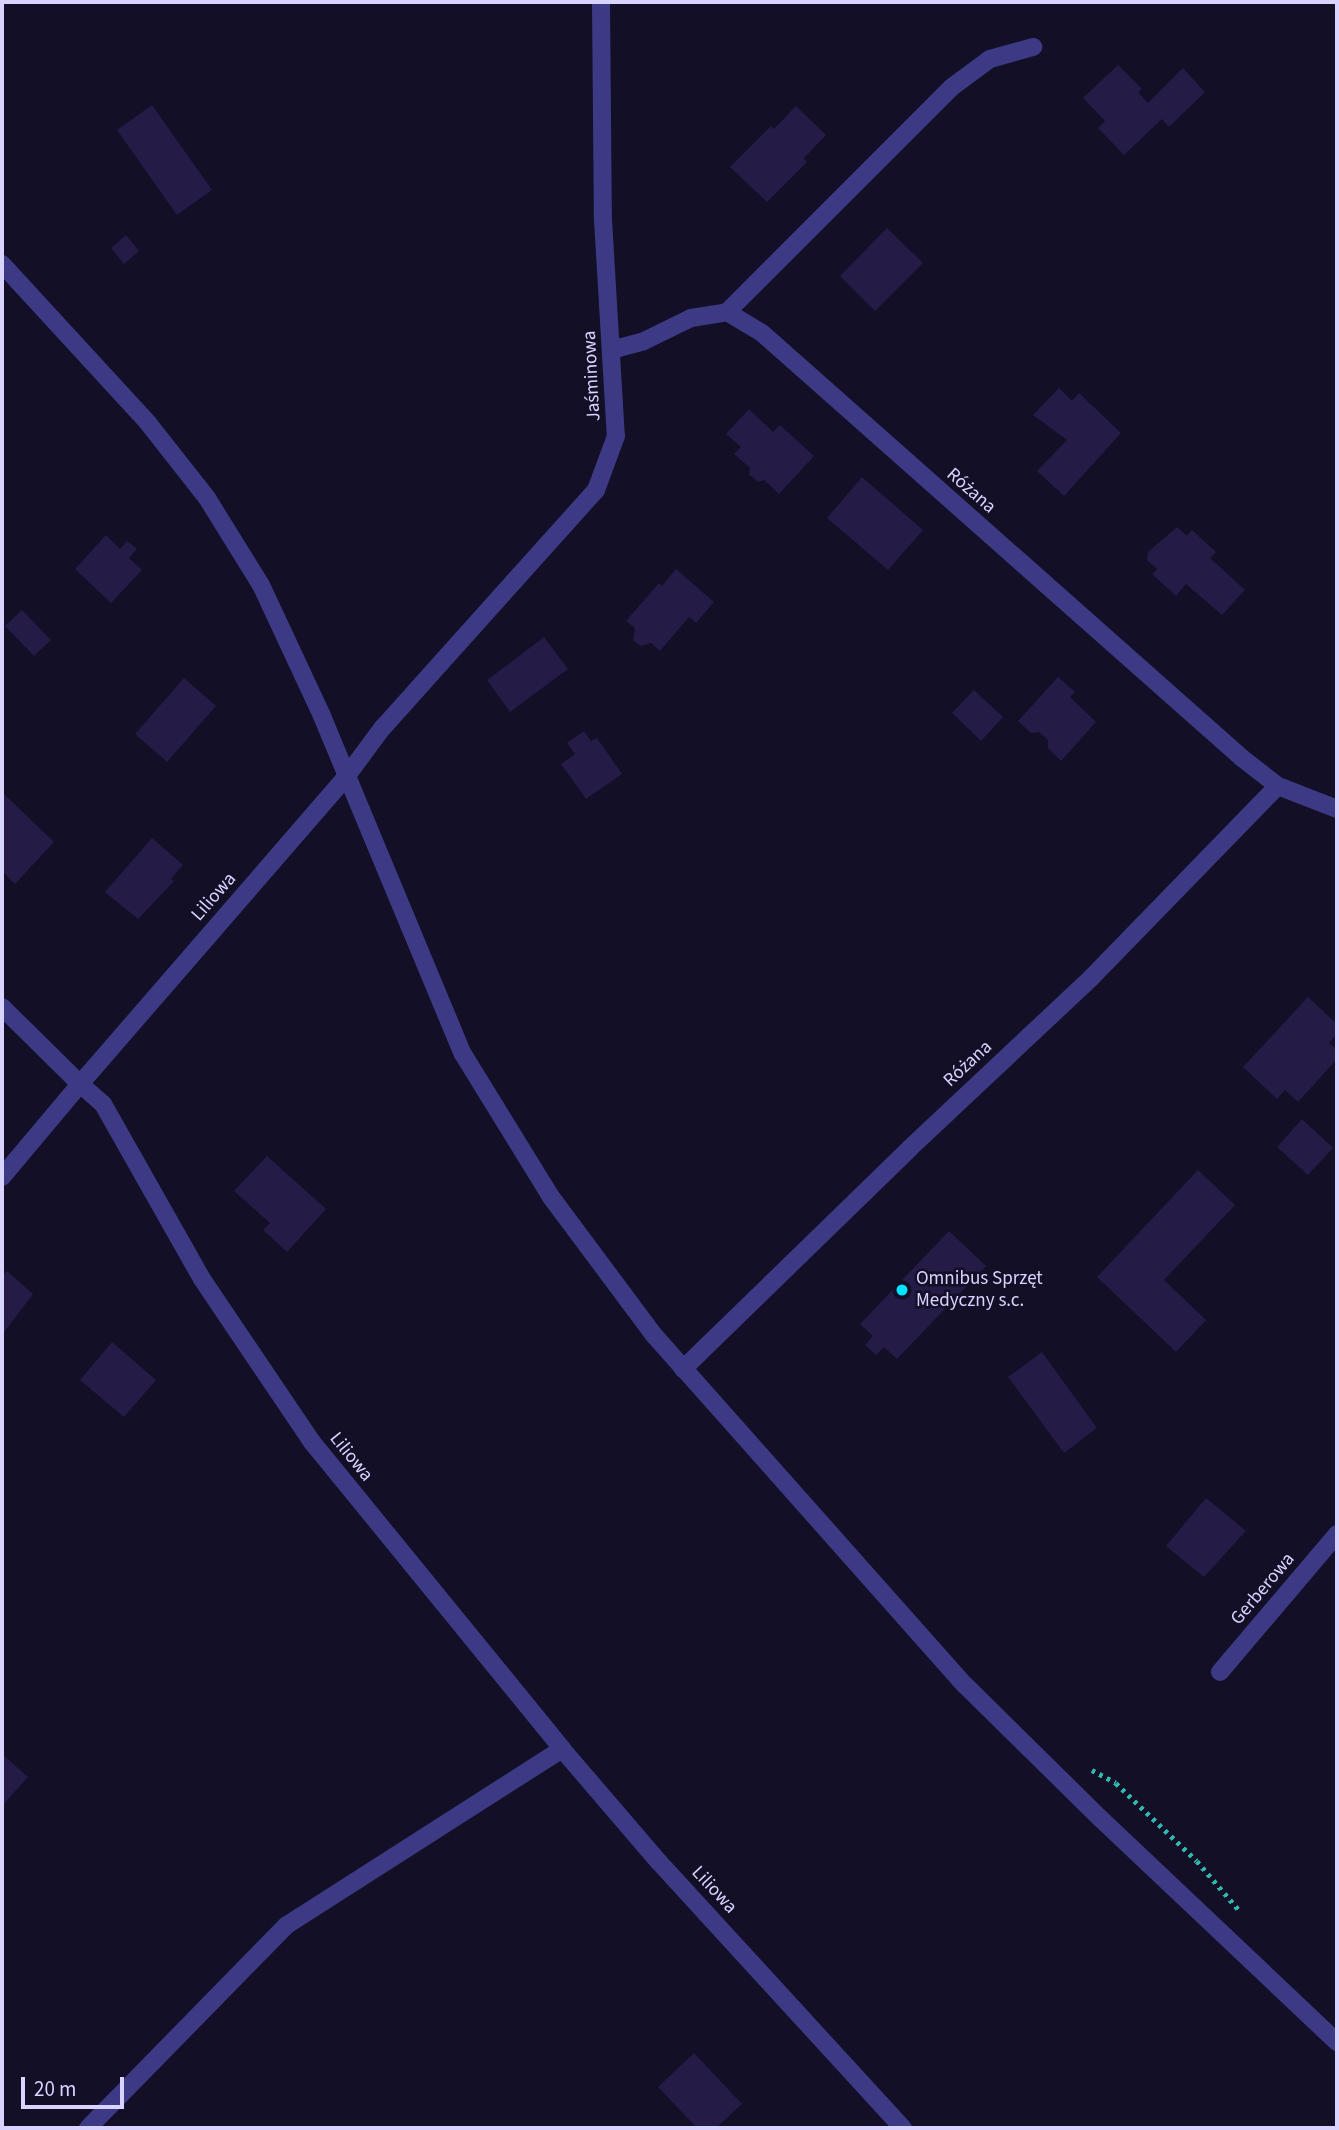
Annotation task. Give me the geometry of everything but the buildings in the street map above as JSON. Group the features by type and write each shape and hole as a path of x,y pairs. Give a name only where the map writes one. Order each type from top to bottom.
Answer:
{"street":[{"name":"Jaśminowa","path":"345,777 383,727 596,490 616,436 603,220 601,2"},
{"path":"611,350 645,341 691,318 727,312 951,87 990,60 1033,47"},
{"path":"2,264 148,423 208,498 261,585 322,716 345,777 463,1054 551,1197 653,1334 965,1685 1101,1819 1337,2042"},
{"name":"Różana","path":"727,312 762,333 1232,749 1278,786 1337,808"},
{"name":"Liliowa","path":"345,777 80,1084 103,1104 202,1279 312,1442 562,1749 659,1862 903,2128"},
{"name":"Różana","path":"683,1369 910,1148 1091,978 1278,786"},
{"path":"2,1007 80,1084 2,1177"},
{"name":"Gerberowa","path":"1220,1672 1337,1534"},
{"path":"88,2128 287,1924 562,1749"}],"path":[{"path":"1081,1764 1116,1783 1198,1861 1240,1911"}],"place":[{"name":"Omnibus Sprzęt Medyczny s.c.","path":"902,1290"}]}
